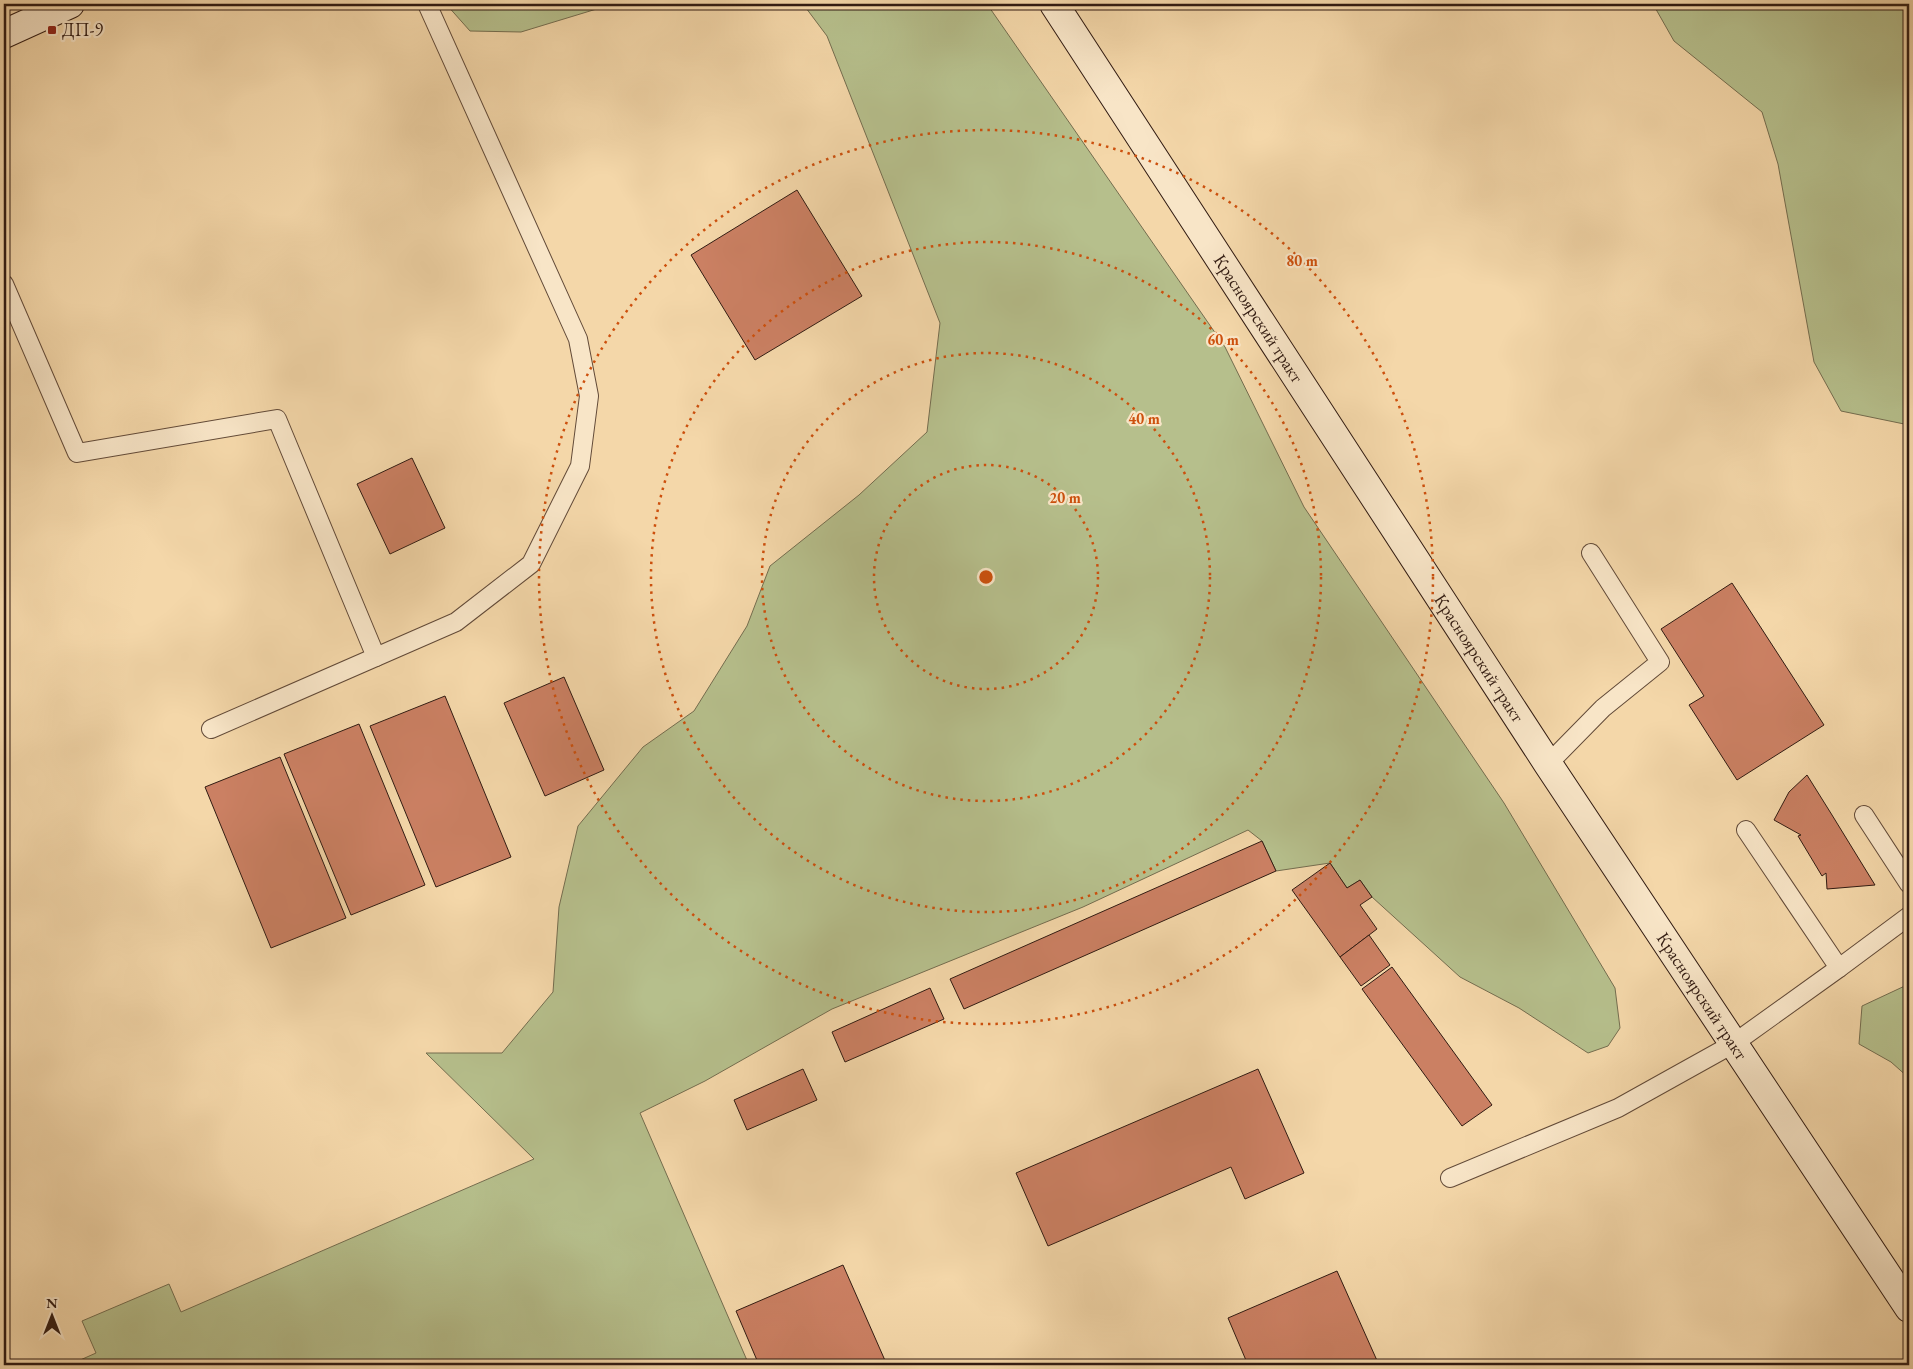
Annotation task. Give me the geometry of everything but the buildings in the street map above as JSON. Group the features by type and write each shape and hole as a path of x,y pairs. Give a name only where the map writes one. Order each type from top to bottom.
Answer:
{"main road":[{"path":"4,34 70,4"},
{"name":"Красноярский тракт","path":"1054,4 1548,764 1909,1308"}],"lane":[{"path":"211,729 456,622 530,564 580,466 589,396 578,339 427,4"},
{"path":"4,284 77,453 277,419 376,657"},
{"path":"1548,764 1603,708 1660,662 1591,553"},
{"path":"1864,815 1909,884"},
{"path":"1746,830 1839,968"},
{"path":"1450,1178 1618,1108 1733,1044 1909,916"}],"green space":[{"path":"446,4 613,4 521,32 470,31"},
{"path":"803,4 987,4 1225,347 1304,507 1504,803 1615,988 1620,1028 1608,1046 1588,1053 1519,1008 1460,977 1372,897 1360,880 1347,888 1330,863 1276,871 1262,841 1248,830 1083,907 832,1009 705,1081 640,1113 749,1365 69,1365 96,1353 82,1321 169,1284 181,1312 534,1159 426,1053 502,1053 553,992 559,907 578,826 643,747 694,711 747,626 770,566 859,495 927,432 940,323 827,36"},
{"path":"1653,4 1909,4 1909,425 1841,411 1814,362 1778,164 1762,112 1674,41"},
{"path":"1909,984 1909,1078 1891,1062 1859,1044 1862,1006"}],"place":[{"name":"ДП-9","path":"52,30"}]}
